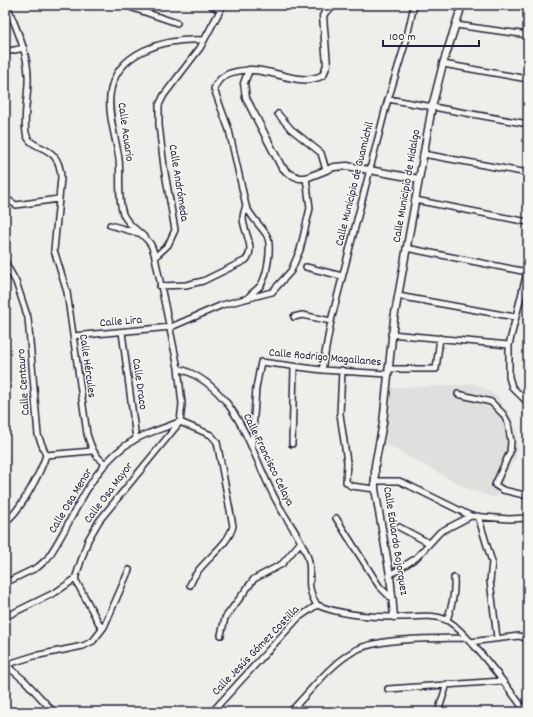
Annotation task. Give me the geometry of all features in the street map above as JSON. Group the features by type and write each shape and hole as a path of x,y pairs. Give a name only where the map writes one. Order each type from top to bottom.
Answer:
{"street":[{"path":"5,52 24,48 7,5"},
{"path":"124,5 176,23"},
{"path":"210,5 220,10"},
{"name":"Calle Andrómeda","path":"155,257 168,245 175,230 164,167 159,125 160,105 164,95 204,40 223,5"},
{"path":"248,298 262,282 270,246 266,234 252,218 246,206 229,130 214,89 219,79 226,74 249,70 259,69 288,77 312,79 323,75 327,65 323,16 326,11 336,5"},
{"name":"Calle Municipio de Guamúchil","path":"322,370 331,321 342,276 388,99 406,42 414,5"},
{"name":"Calle Municipio de Hidalgo","path":"388,371 391,334 432,107 443,64 462,5"},
{"path":"456,25 528,35"},
{"name":"Calle Acuario","path":"155,257 151,245 129,223 121,207 119,162 110,101 112,81 115,74 125,63 144,50 184,39 204,40"},
{"name":"Calle Hércules","path":"24,48 28,74 26,133 30,140 51,152 58,160 61,172 54,241 67,292 81,400 92,451"},
{"path":"443,64 528,79"},
{"path":"249,70 244,83 246,98 281,166 293,177 306,178 326,170 346,166 419,179"},
{"path":"388,99 528,124"},
{"path":"278,114 297,134 321,152 326,170"},
{"path":"423,154 528,173"},
{"name":"Calle Lira","path":"73,336 171,327 217,307 248,298 262,296 272,292 282,283 296,262 310,208 306,178"},
{"path":"5,198 16,205 58,199"},
{"path":"415,200 528,222"},
{"path":"160,286 186,285 203,281 246,260 249,257 250,249 243,218 246,206"},
{"path":"110,226 139,234"},
{"path":"406,248 527,272"},
{"path":"155,257 160,286 171,327 178,368 182,404 180,422 211,435 217,442 233,526 228,537 195,572 190,585"},
{"path":"528,260 527,272 509,344 510,382 528,403"},
{"name":"Calle Centauro","path":"5,262 16,282 28,318 38,435 46,455"},
{"path":"306,267 342,276"},
{"path":"398,296 515,317"},
{"path":"294,317 302,315 331,321"},
{"name":"Calle Draco","path":"122,332 136,439"},
{"path":"391,334 509,344"},
{"name":"Calle Rodrigo Magallanes","path":"252,445 256,388 260,362 322,370 388,371 436,369 440,338"},
{"path":"292,444 294,367"},
{"name":"Calle Francisco Celaya","path":"178,368 201,379 224,399 244,428 252,445 264,479 308,560 309,584 316,605"},
{"path":"342,370 340,414 347,462 347,484 351,486 375,489"},
{"name":"Calle Eduardo Bojorquez","path":"388,371 374,481 390,575 394,617"},
{"path":"458,394 491,402 503,414 508,423 511,442 510,452 495,483 496,487 528,496"},
{"name":"Calle Osa Menor","path":"5,583 38,567 47,559 90,485 106,464 116,454 136,439 180,422"},
{"name":"Calle Osa Mayor","path":"75,579 88,540 99,521 180,422"},
{"path":"6,520 31,488 42,467 46,455 92,451 106,464"},
{"path":"374,481 391,481 408,484 471,516 509,519 528,518"},
{"path":"390,575 416,558 440,532 471,516"},
{"path":"478,516 492,562 490,582 497,638"},
{"path":"336,518 377,582 393,600"},
{"path":"399,528 429,543"},
{"path":"221,635 225,618 254,579 282,564 300,543"},
{"path":"5,665 34,656 83,646 93,641 102,629 129,570"},
{"path":"447,620 455,593 454,578"},
{"path":"5,617 56,592 75,579 102,629"},
{"path":"316,605 331,611 346,613 394,617 434,616 447,620 468,640 526,712"},
{"name":"Calle Jesús Gómez Costilla","path":"212,712 298,618 316,605"},
{"path":"290,712 339,661 360,648 388,642 468,640 519,636 528,639"},
{"path":"5,665 25,681 51,709"},
{"path":"388,689 502,681"},
{"path":"438,712 447,684"}],"shaded area":[{"path":"476,384 497,396 513,420 517,436 516,457 506,473 496,498 468,489 385,444 390,388"}]}
